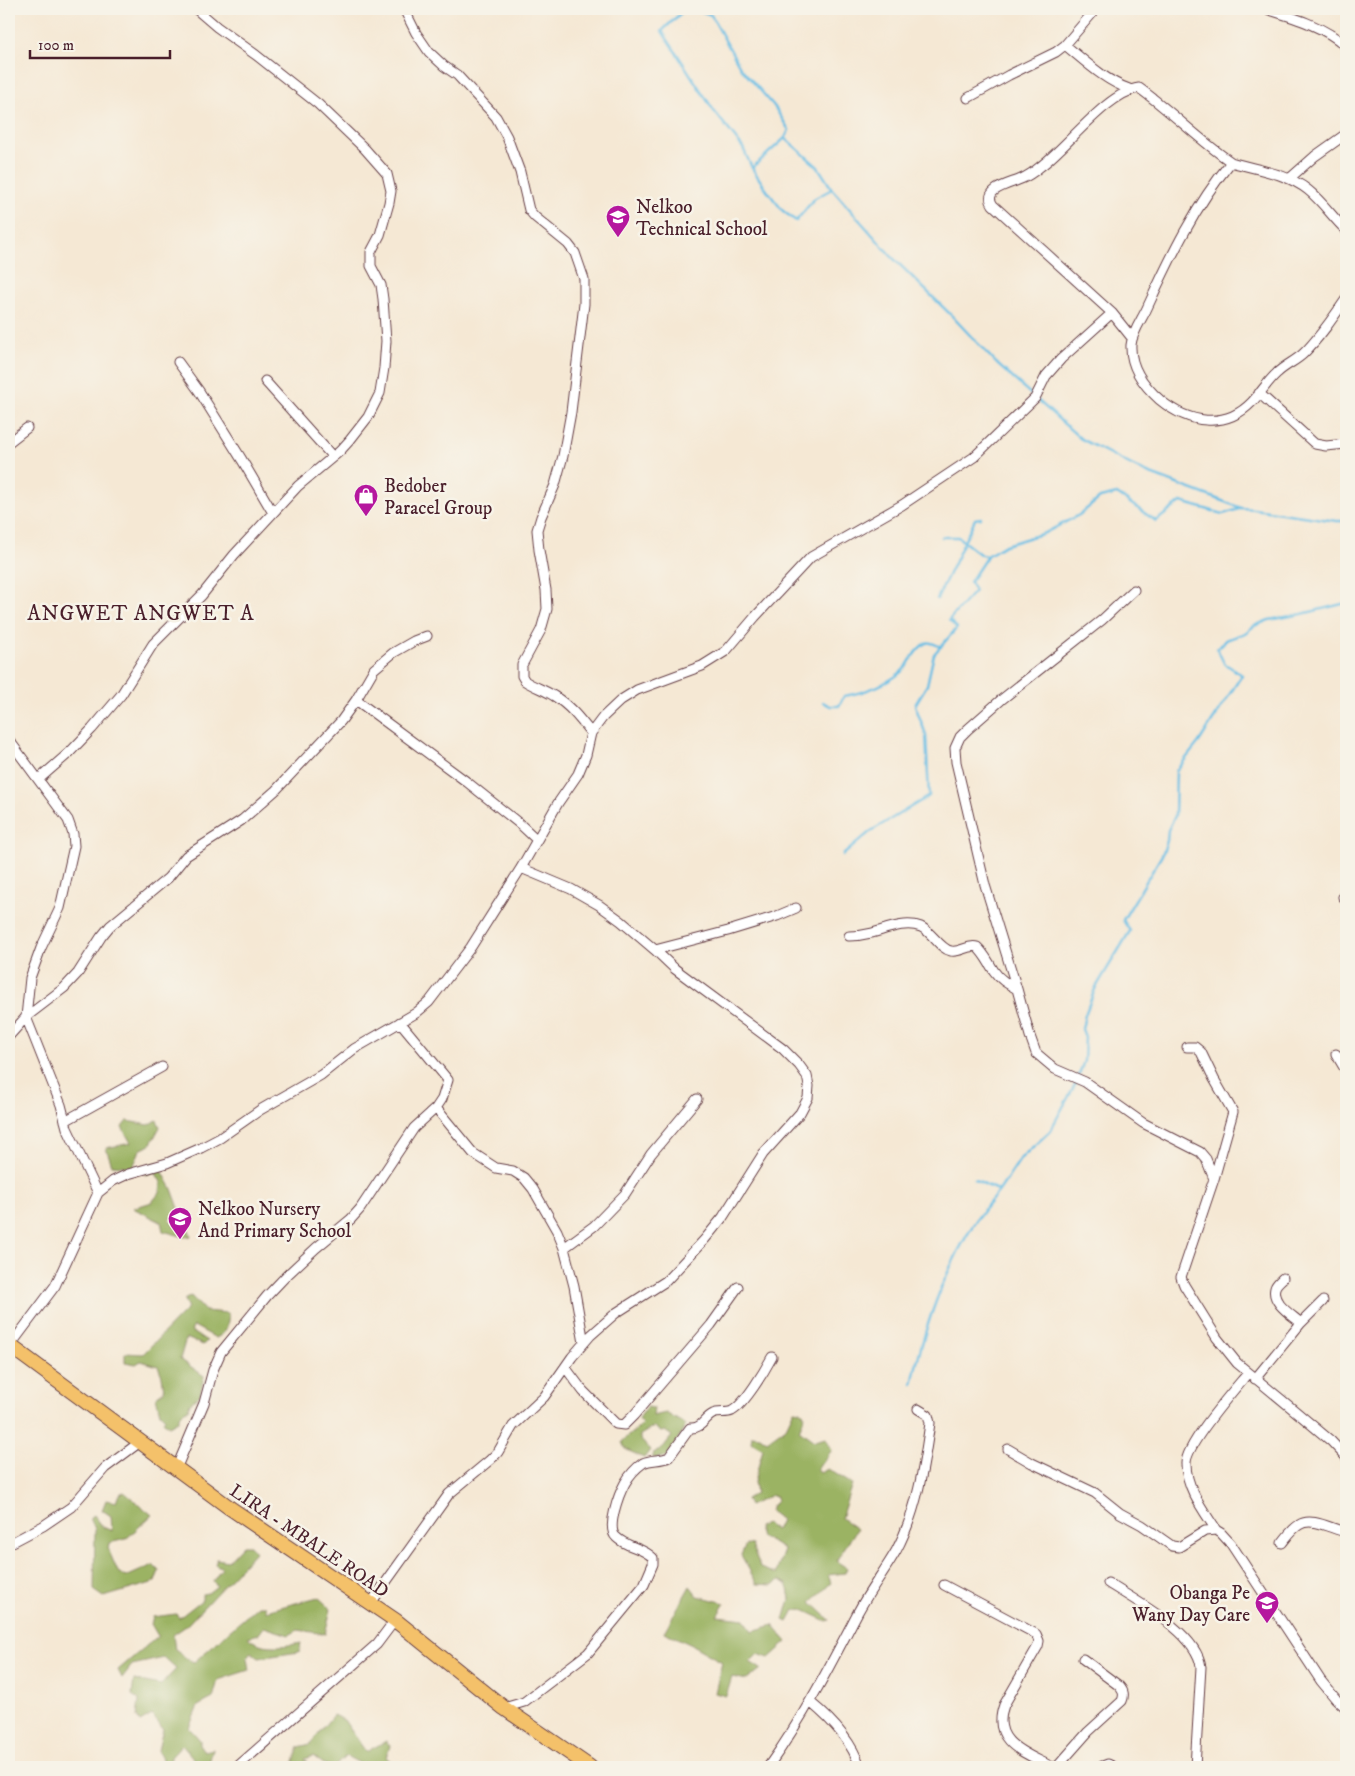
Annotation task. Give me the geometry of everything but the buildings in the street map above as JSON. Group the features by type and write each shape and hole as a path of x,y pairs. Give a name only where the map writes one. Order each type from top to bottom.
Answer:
{"main road":[{"name":"LIRA - MBALE ROAD","path":"10,1345 272,1539 395,1620 504,1708 590,1767"}],"street":[{"path":"39,779 70,752 92,729 121,695 153,644 202,595 234,555 298,486 350,440 368,417 380,393 386,341 381,285 371,266 371,252 380,235 391,191 387,174 318,104 256,54 216,27 196,9"},
{"path":"404,9 416,33 429,52 457,75 496,117 507,137 520,172 529,210 535,218 568,244 575,253 584,279 584,304 571,412 563,456 557,478 540,517 538,530 547,609 541,630 522,665 521,671 525,681 553,695 565,704 579,717 591,733"},
{"path":"968,98 1022,68 1056,52 1065,45 1096,9"},
{"path":"1266,9 1323,29 1346,46"},
{"path":"1065,45 1098,73 1112,82 1129,89 1139,88 1216,152 1232,162 1289,178 1308,190 1346,230"},
{"path":"1129,89 1100,112 1047,162 1024,178 997,189 990,199 994,205 1112,314 1132,338"},
{"path":"1289,178 1315,156 1346,134"},
{"path":"1232,162 1196,211 1160,278 1132,338 1133,361 1141,378 1158,398 1181,413 1210,420 1231,418 1247,407 1279,370 1303,354 1331,322 1346,299"},
{"path":"10,1345 55,1286 98,1193 113,1181 128,1174 166,1163 220,1138 260,1110 321,1075 354,1049 416,1013 429,1002 471,947 521,868 565,791 578,774 586,755 591,733 621,700 637,690 702,666 726,651 810,557 902,505 974,456 1035,398 1046,376 1061,359 1112,314"},
{"path":"178,362 199,391 273,513"},
{"path":"265,381 333,457"},
{"path":"1259,394 1315,444 1326,446 1346,444"},
{"path":"9,442 27,428"},
{"path":"1134,590 1102,620 1001,700 968,729 960,737 955,748 956,762 985,885 1034,1049 1040,1058 1054,1069 1092,1086 1143,1123 1200,1152 1206,1159 1214,1179"},
{"path":"9,1036 26,1016 64,988 78,973 110,926 168,878 186,856 242,820 276,790 317,748 356,700 374,669 393,653 427,636"},
{"path":"356,700 487,797 537,840"},
{"path":"9,740 68,820 73,834 74,846 60,908 41,948 30,978 26,1016 76,1149 98,1193"},
{"path":"371,1603 448,1494 490,1460 503,1444 513,1426 544,1397 584,1343 616,1313 666,1281 705,1240 723,1217 764,1154 800,1113 808,1098 808,1080 796,1062 767,1036 675,969 621,921 582,894 521,868"},
{"path":"655,950 728,931 796,908"},
{"path":"849,936 872,933 901,925 920,927 929,932 949,951 971,946 977,947 1002,980 1017,988"},
{"path":"176,1469 204,1403 213,1370 221,1352 286,1276 311,1252 351,1220 414,1128 436,1108 442,1099 448,1080 400,1022"},
{"path":"1187,1047 1195,1047 1201,1052 1233,1112 1214,1179 1181,1277 1182,1280 1186,1290 1217,1338 1237,1363 1300,1414 1346,1457"},
{"path":"1336,1054 1346,1071"},
{"path":"65,1120 162,1067"},
{"path":"564,1248 594,1226 625,1194 651,1154 696,1099"},
{"path":"436,1108 473,1152 496,1168 514,1171 533,1188 557,1231 564,1248 574,1286 584,1343"},
{"path":"1283,1278 1276,1287 1276,1298 1282,1307 1302,1322"},
{"path":"565,1367 583,1391 616,1424 624,1425 697,1342 738,1287"},
{"path":"1323,1301 1251,1376 1202,1432 1186,1459 1188,1476 1194,1494 1216,1530 1231,1544 1321,1681 1346,1708"},
{"path":"504,1708 524,1702 585,1656 644,1585 653,1564 653,1558 645,1551 620,1540 614,1535 612,1529 612,1521 625,1483 638,1467 644,1463 669,1457 690,1428 698,1427 714,1414 734,1410 746,1397 772,1357"},
{"path":"768,1767 810,1702 858,1610 903,1535 919,1487 930,1423 927,1414 918,1409"},
{"path":"9,1544 42,1526 71,1506 105,1468 140,1442"},
{"path":"1008,1449 1032,1463 1095,1493 1120,1513 1149,1529 1172,1546 1179,1547 1205,1531 1216,1530"},
{"path":"1282,1543 1297,1526 1304,1523 1322,1525 1346,1532"},
{"path":"1108,1583 1169,1622 1197,1654 1201,1667 1195,1767"},
{"path":"944,1585 1036,1634 1039,1642 1038,1646 1004,1705 1001,1715 1002,1728 1004,1736 1010,1743 1052,1767"},
{"path":"237,1767 377,1644 395,1620"},
{"path":"1057,1767 1088,1732 1124,1697 1122,1689 1118,1685 1083,1658"},
{"path":"810,1702 828,1718 846,1739 855,1753 860,1767"},
{"path":"1100,1767 1108,1764 1114,1767"}],"green space":[{"path":"157,1120 160,1127 150,1145 140,1150 133,1167 112,1165 106,1148 131,1143 122,1127 127,1121 149,1125"},
{"path":"158,1163 172,1189 182,1216 170,1219 175,1227 189,1230 191,1236 185,1237 163,1231 161,1222 133,1208 152,1202 160,1192 161,1182 155,1172 145,1175 149,1164"},
{"path":"191,1296 205,1311 228,1313 228,1324 223,1334 216,1338 194,1326 191,1331 207,1341 203,1345 186,1338 180,1359 204,1376 200,1395 190,1403 188,1409 180,1414 178,1421 169,1426 163,1421 165,1418 160,1413 156,1397 164,1391 162,1376 158,1366 141,1361 136,1364 125,1362 125,1353 143,1354 188,1308 184,1300"},
{"path":"646,1407 654,1408 653,1416 666,1413 686,1425 667,1457 653,1458 653,1453 661,1450 672,1436 654,1427 640,1435 640,1439 650,1450 644,1458 625,1449 622,1442 642,1424 639,1419"},
{"path":"794,1410 801,1411 805,1416 799,1430 814,1441 826,1438 832,1450 817,1469 820,1473 828,1469 852,1484 841,1518 857,1529 836,1561 847,1568 845,1573 828,1575 831,1583 811,1602 830,1620 827,1621 801,1609 794,1611 788,1622 784,1620 790,1599 787,1584 780,1580 772,1585 757,1584 741,1555 746,1544 752,1545 760,1568 776,1574 784,1549 761,1537 758,1527 766,1524 776,1530 781,1520 770,1511 777,1501 775,1496 772,1495 749,1506 746,1499 756,1493 754,1482 763,1449 751,1442 752,1435 760,1436 767,1441 786,1427"},
{"path":"124,1492 152,1515 126,1539 109,1543 108,1549 118,1572 126,1577 153,1565 159,1571 155,1582 104,1597 94,1590 95,1529 90,1518 94,1515 103,1527 112,1531 111,1516 102,1510 106,1500 116,1502 119,1494"},
{"path":"243,1545 250,1545 255,1552 186,1626 173,1635 175,1650 193,1663 258,1606 266,1606 266,1611 318,1597 331,1609 325,1634 298,1630 289,1635 264,1627 259,1634 248,1637 259,1644 273,1646 301,1643 299,1652 259,1658 251,1652 247,1658 249,1670 218,1680 213,1698 198,1706 189,1728 200,1740 200,1747 205,1751 213,1749 209,1763 211,1767 201,1767 182,1745 171,1757 170,1767 160,1767 162,1759 158,1750 163,1729 152,1715 140,1722 137,1717 139,1700 132,1695 134,1680 161,1685 176,1669 164,1658 132,1665 122,1678 118,1670 158,1636 151,1624 153,1617 176,1614 179,1618 202,1600 202,1594 208,1593 217,1586 213,1581 222,1568 215,1564 217,1559 228,1561"},
{"path":"690,1586 698,1596 725,1603 717,1616 745,1619 752,1631 773,1625 787,1642 769,1658 758,1654 750,1662 761,1669 747,1680 732,1677 726,1696 715,1693 722,1662 664,1632"},
{"path":"333,1715 344,1720 366,1752 386,1741 390,1746 386,1757 397,1767 367,1767 346,1756 334,1767 325,1765 313,1756 305,1759 312,1767 292,1767 299,1747 310,1744"}],"waterway":[{"path":"685,9 662,31 714,111 743,148 752,168 783,211 796,221 815,198 832,189 892,257 997,364 1081,439 1145,472 1241,508 1346,521"},
{"path":"696,9 711,15 740,67 774,106 789,130 785,138"},
{"path":"752,168 785,138 818,167 832,189"},
{"path":"843,855 871,831 929,796 926,735 915,705 927,685 934,654 957,628 949,620 975,591 970,582 987,556 1005,545 1045,533 1079,515 1100,498 1117,494 1156,521 1181,502 1223,514 1239,509"},
{"path":"937,599 975,519 981,518"},
{"path":"942,537 958,537 981,555 987,556"},
{"path":"974,1179 999,1191 1021,1158 1050,1131 1075,1085 1084,1061 1085,1037 1082,1029 1085,1015 1095,989 1130,931 1123,920 1162,855 1167,841 1168,830 1175,816 1176,771 1199,742 1242,675 1224,663 1217,649 1226,640 1245,633 1254,626 1269,620 1346,603"},
{"path":"823,702 830,706 839,706 844,696 869,690 894,678 926,643 932,643 941,647"},
{"path":"912,1384 936,1300 954,1260 975,1222 999,1191"}],"place":[{"name":"Nelkoo Technical School","path":"618,238"},
{"name":"Bedober Paracel Group","path":"366,517"},
{"name":"Nelkoo Nursery And Primary School","path":"180,1240"},
{"name":"Obanga Pe Wany Day Care","path":"1267,1624"}],"district":[{"name":"ANGWET ANGWET A","path":"141,613"}]}
